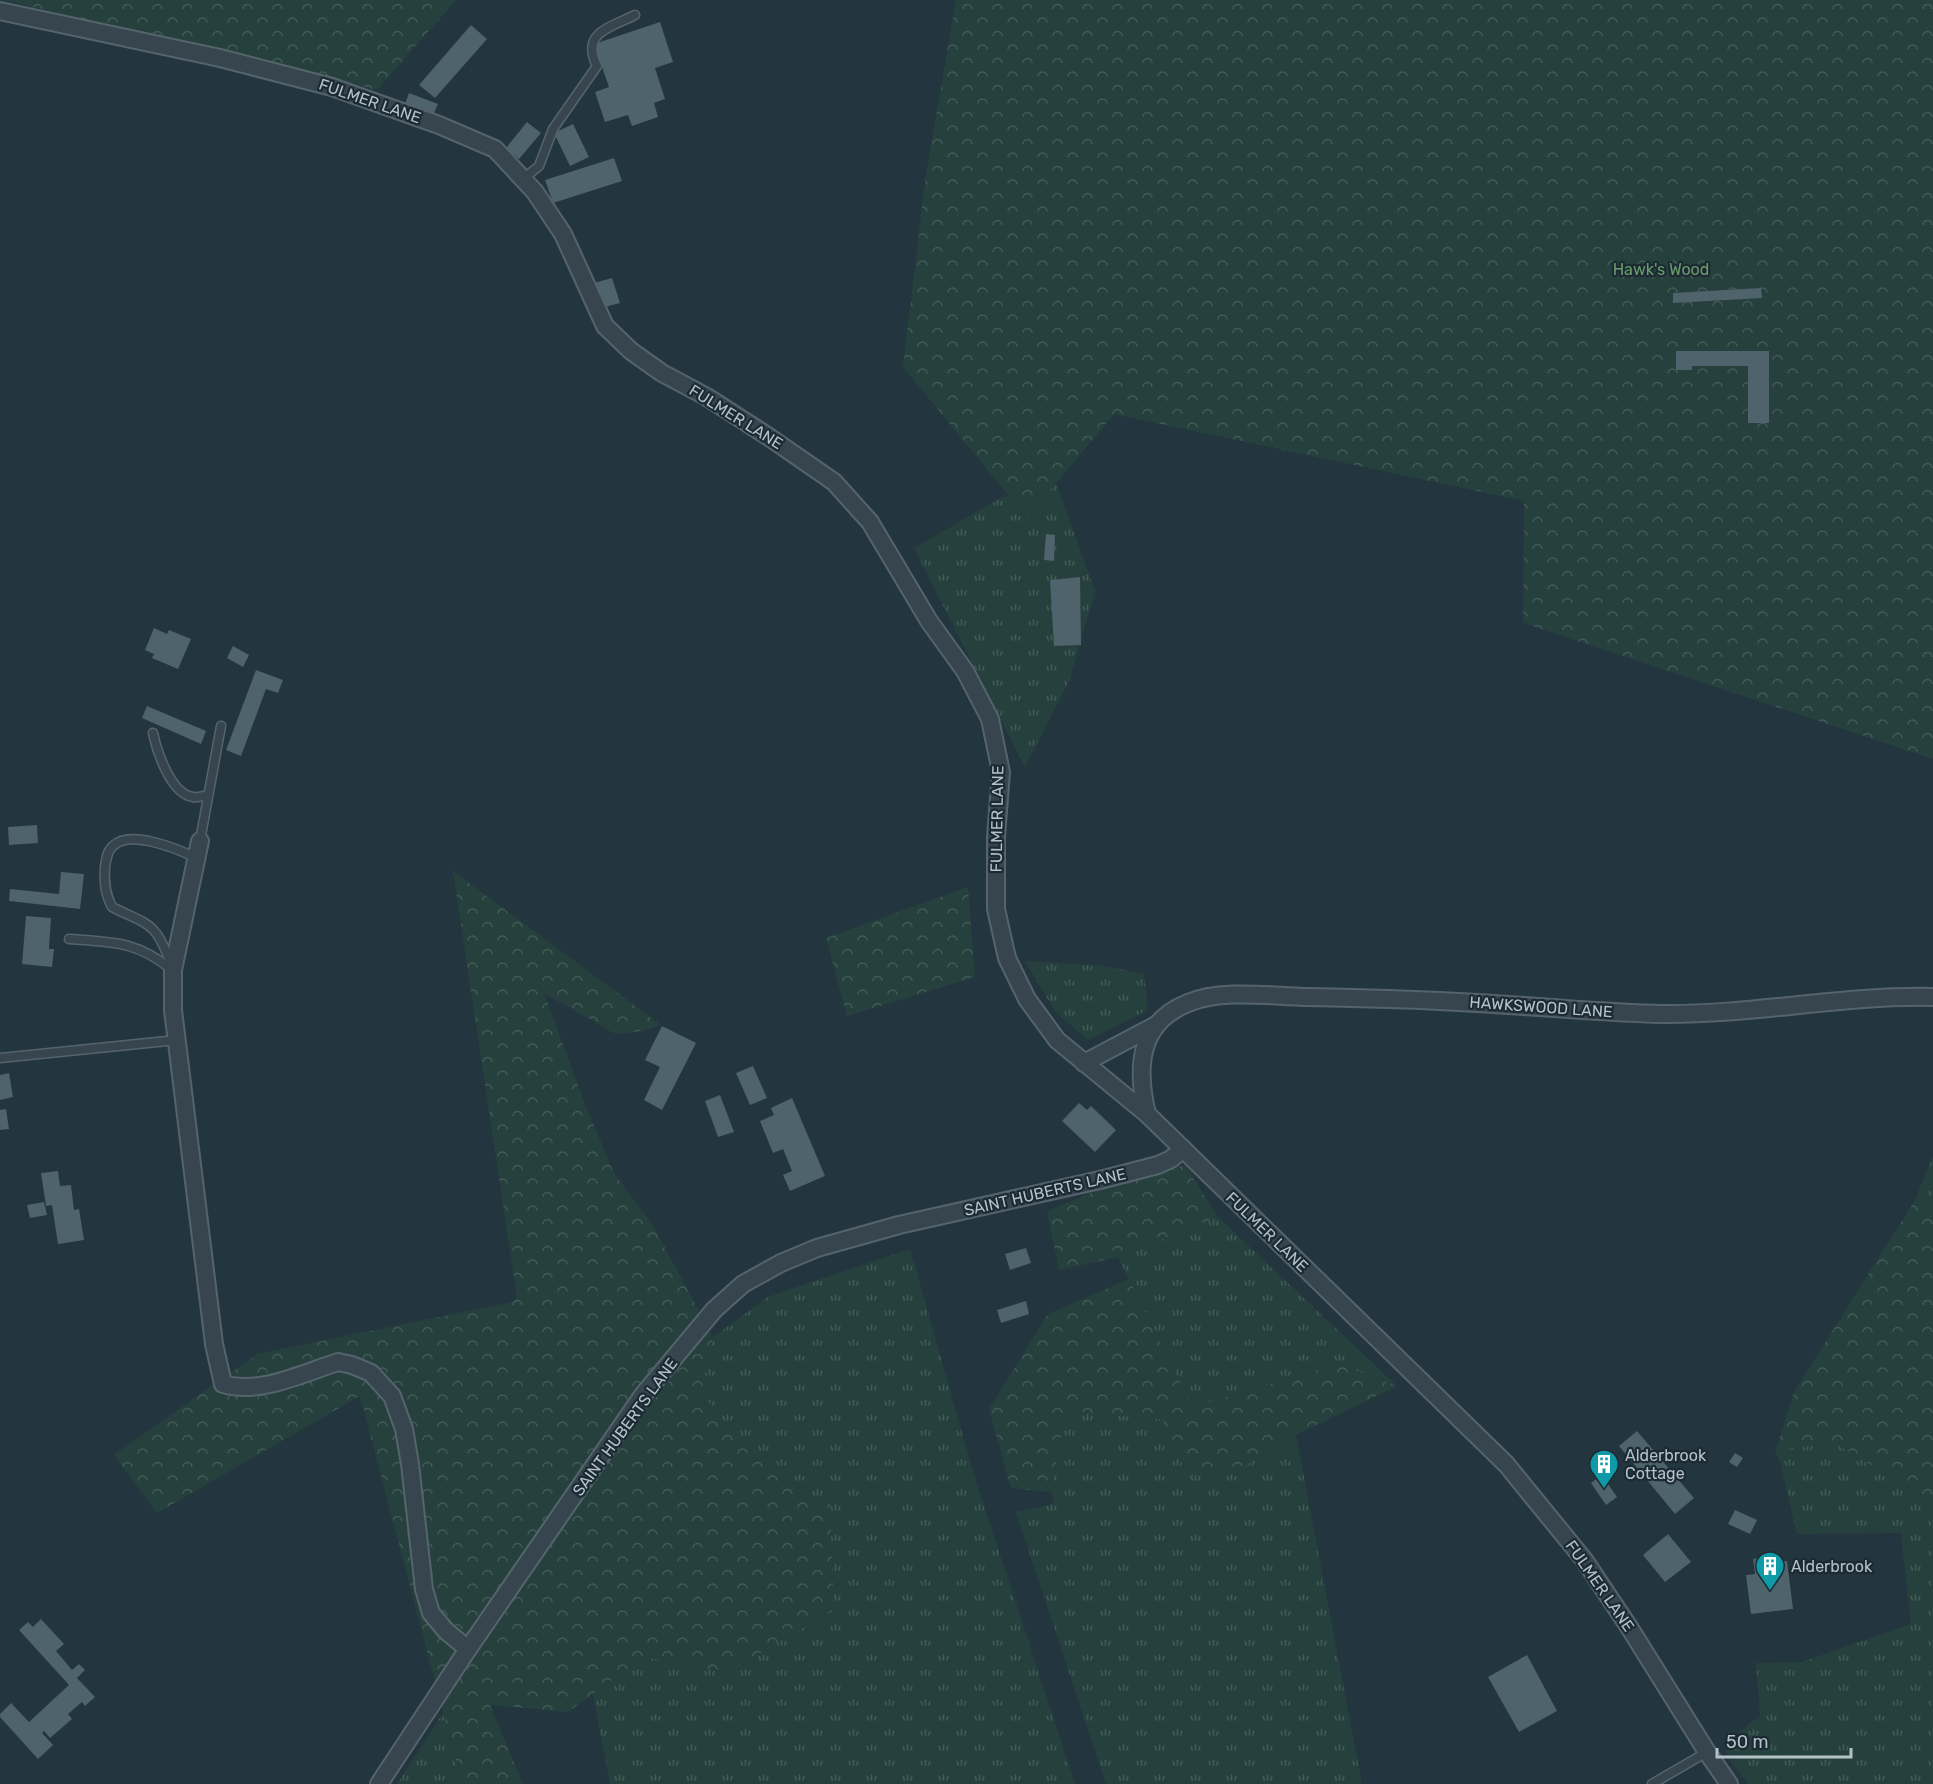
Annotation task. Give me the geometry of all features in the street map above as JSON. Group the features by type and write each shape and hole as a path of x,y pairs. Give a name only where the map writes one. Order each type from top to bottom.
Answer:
{"street":[{"name":"FULMER LANE","path":"0,12 220,58 332,87 439,125 495,149 535,192 563,234 605,326 631,351 662,373 707,397 769,436 834,482 870,522 929,621 965,671 990,719 1001,772 996,837 996,909 1007,958 1027,999 1058,1040 1147,1114 1506,1464 1585,1562 1729,1784"},
{"path":"198,850 173,970 173,1010 214,1344 223,1384 236,1388 254,1387 338,1362 371,1373 385,1388 392,1396 404,1429 424,1589 431,1612 446,1632 468,1649"},
{"name":"HAWKSWOOD LANE","path":"1084,1063 1157,1024 1165,1016 1187,1003 1203,998 1242,995 1457,1001 1661,1014 1715,1013 1864,999 1933,997"},
{"name":"HAWKSWOOD LANE","path":"1147,1114 1143,1096 1141,1060 1157,1024"},
{"name":"SAINT HUBERTS LANE","path":"379,1784 468,1649 643,1395 714,1310 743,1284 781,1263 817,1248 898,1225 1041,1195 1158,1165 1171,1159 1183,1149"}],"lane":[{"path":"523,179 539,166 553,129 597,66 591,54 595,38 607,27 621,23 635,15"},
{"path":"173,970 160,936 153,928 112,908 104,889 107,854 113,845 121,841 139,839 179,850 198,850 221,726"},
{"path":"153,733 156,750 174,783 181,791 191,797 208,795"},
{"path":"69,939 118,943 141,949 155,956 173,970"},
{"path":"0,1058 177,1040"},
{"path":"1652,1784 1707,1752"}],"green space":[{"path":"3,0 456,0 377,90"},
{"name":"Hawk's Wood","path":"956,0 1933,0 1933,759 1523,623 1524,501 1114,414 1027,518 903,367 926,174"},
{"path":"1056,483 1095,591 1070,679 1025,767 914,548 1001,498"},
{"path":"453,871 661,1025 642,1031 616,1034 544,993 586,1107 614,1173 652,1224 713,1337 701,1393 753,1456 794,1492 830,1504 834,1610 728,1672 645,1657 568,1712 490,1705 523,1784 462,1784 360,1396 157,1513 114,1455 257,1354 512,1302 517,1298"},
{"path":"968,887 975,977 847,1016 826,938"},
{"path":"1025,961 1104,966 1144,974 1148,1010 1088,1040 1055,1011"},
{"path":"1933,1156 1933,1217 1915,1200"},
{"path":"1185,1165 1218,1217 1118,1257 1059,1270 1047,1211 1116,1183"},
{"path":"1915,1200 1933,1217 1933,1502 1831,1441 1775,1453 1794,1392"},
{"path":"1218,1217 1397,1386 1338,1364 1192,1407 1118,1257"},
{"path":"910,1249 974,1475 1075,1784 610,1784 593,1695 645,1657 728,1672 830,1504 794,1492 753,1456 701,1393 713,1337 768,1297"},
{"path":"1129,1279 1192,1407 1338,1364 1397,1386 1296,1435 1246,1465 1188,1477 1162,1419 1066,1411 1051,1492 1011,1488 989,1409 1048,1314"},
{"path":"1066,1411 1162,1419 1246,1465 1296,1435 1362,1784 1106,1784 1016,1512 1054,1504 1051,1492"},
{"path":"1831,1441 1933,1502 1933,1784 1749,1784 1733,1765 1726,1752 1731,1739 1760,1715 1756,1663 1802,1662 1911,1624 1901,1533 1797,1534 1780,1461 1775,1453"},
{"path":"443,1713 462,1784 397,1784"}],"building":[{"path":"660,22 673,62 655,68 665,99 654,103 658,117 632,126 628,115 605,122 595,92 609,87 594,44"},
{"path":"471,25 487,39 435,98 419,85"},
{"path":"409,93 438,104 433,115 405,104"},
{"path":"527,122 541,133 519,159 506,148"},
{"path":"573,124 589,157 570,166 554,133"},
{"path":"614,158 622,181 553,203 545,180"},
{"path":"612,278 620,303 601,308 594,283"},
{"path":"1761,288 1762,298 1673,303 1673,293"},
{"path":"1676,351 1769,351 1769,423 1748,423 1748,366 1692,366 1692,370 1676,370"},
{"path":"1046,534 1055,535 1054,561 1044,560"},
{"path":"1080,577 1081,645 1054,646 1050,580"},
{"path":"154,628 167,634 169,630 191,639 178,669 152,658 154,654 145,650"},
{"path":"233,646 249,655 243,667 227,658"},
{"path":"256,670 283,680 278,693 266,689 241,756 226,750"},
{"path":"147,706 206,731 201,744 142,718"},
{"path":"37,825 38,843 9,845 8,827"},
{"path":"61,872 84,874 80,909 9,901 10,889 59,894"},
{"path":"26,916 51,918 49,949 54,949 52,967 22,964"},
{"path":"662,1026 696,1043 662,1110 644,1100 660,1067 645,1060"},
{"path":"753,1066 767,1098 750,1105 736,1073"},
{"path":"9,1073 13,1097 0,1100 0,1075"},
{"path":"720,1095 734,1132 718,1137 705,1101"},
{"path":"792,1098 825,1176 790,1191 783,1175 792,1171 783,1149 773,1153 760,1121 774,1115 771,1108"},
{"path":"1079,1103 1087,1110 1091,1106 1116,1130 1095,1152 1062,1121"},
{"path":"6,1109 9,1129 0,1130 0,1110"},
{"path":"58,1171 60,1186 71,1185 74,1210 79,1209 84,1240 58,1244 52,1205 46,1206 41,1173"},
{"path":"44,1202 47,1215 30,1218 27,1205"},
{"path":"1026,1248 1031,1263 1010,1270 1005,1254"},
{"path":"1026,1301 1029,1314 1001,1323 997,1310"},
{"path":"1637,1431 1694,1498 1675,1514 1619,1446"},
{"path":"1735,1453 1743,1458 1737,1467 1729,1462"},
{"name":"Alderbrook Cottage","path":"1602,1475 1617,1497 1606,1505 1591,1483"},
{"path":"1735,1510 1757,1520 1750,1534 1728,1524"},
{"path":"1668,1534 1691,1562 1665,1582 1643,1555"},
{"name":"Alderbrook","path":"1774,1554 1775,1562 1787,1561 1793,1609 1751,1614 1746,1575 1755,1574 1753,1559 1761,1558 1760,1555"},
{"path":"41,1619 64,1644 56,1651 72,1670 79,1664 85,1670 77,1678 95,1697 85,1706 82,1702 68,1714 72,1719 50,1738 44,1731 42,1733 53,1745 38,1759 0,1717 0,1714 11,1703 29,1722 69,1685 19,1630 28,1622 33,1627"},
{"path":"1527,1655 1557,1711 1519,1732 1488,1677"}],"place":[{"name":"Alderbrook Cottage","path":"1604,1490"},
{"name":"Alderbrook","path":"1770,1592"}]}
